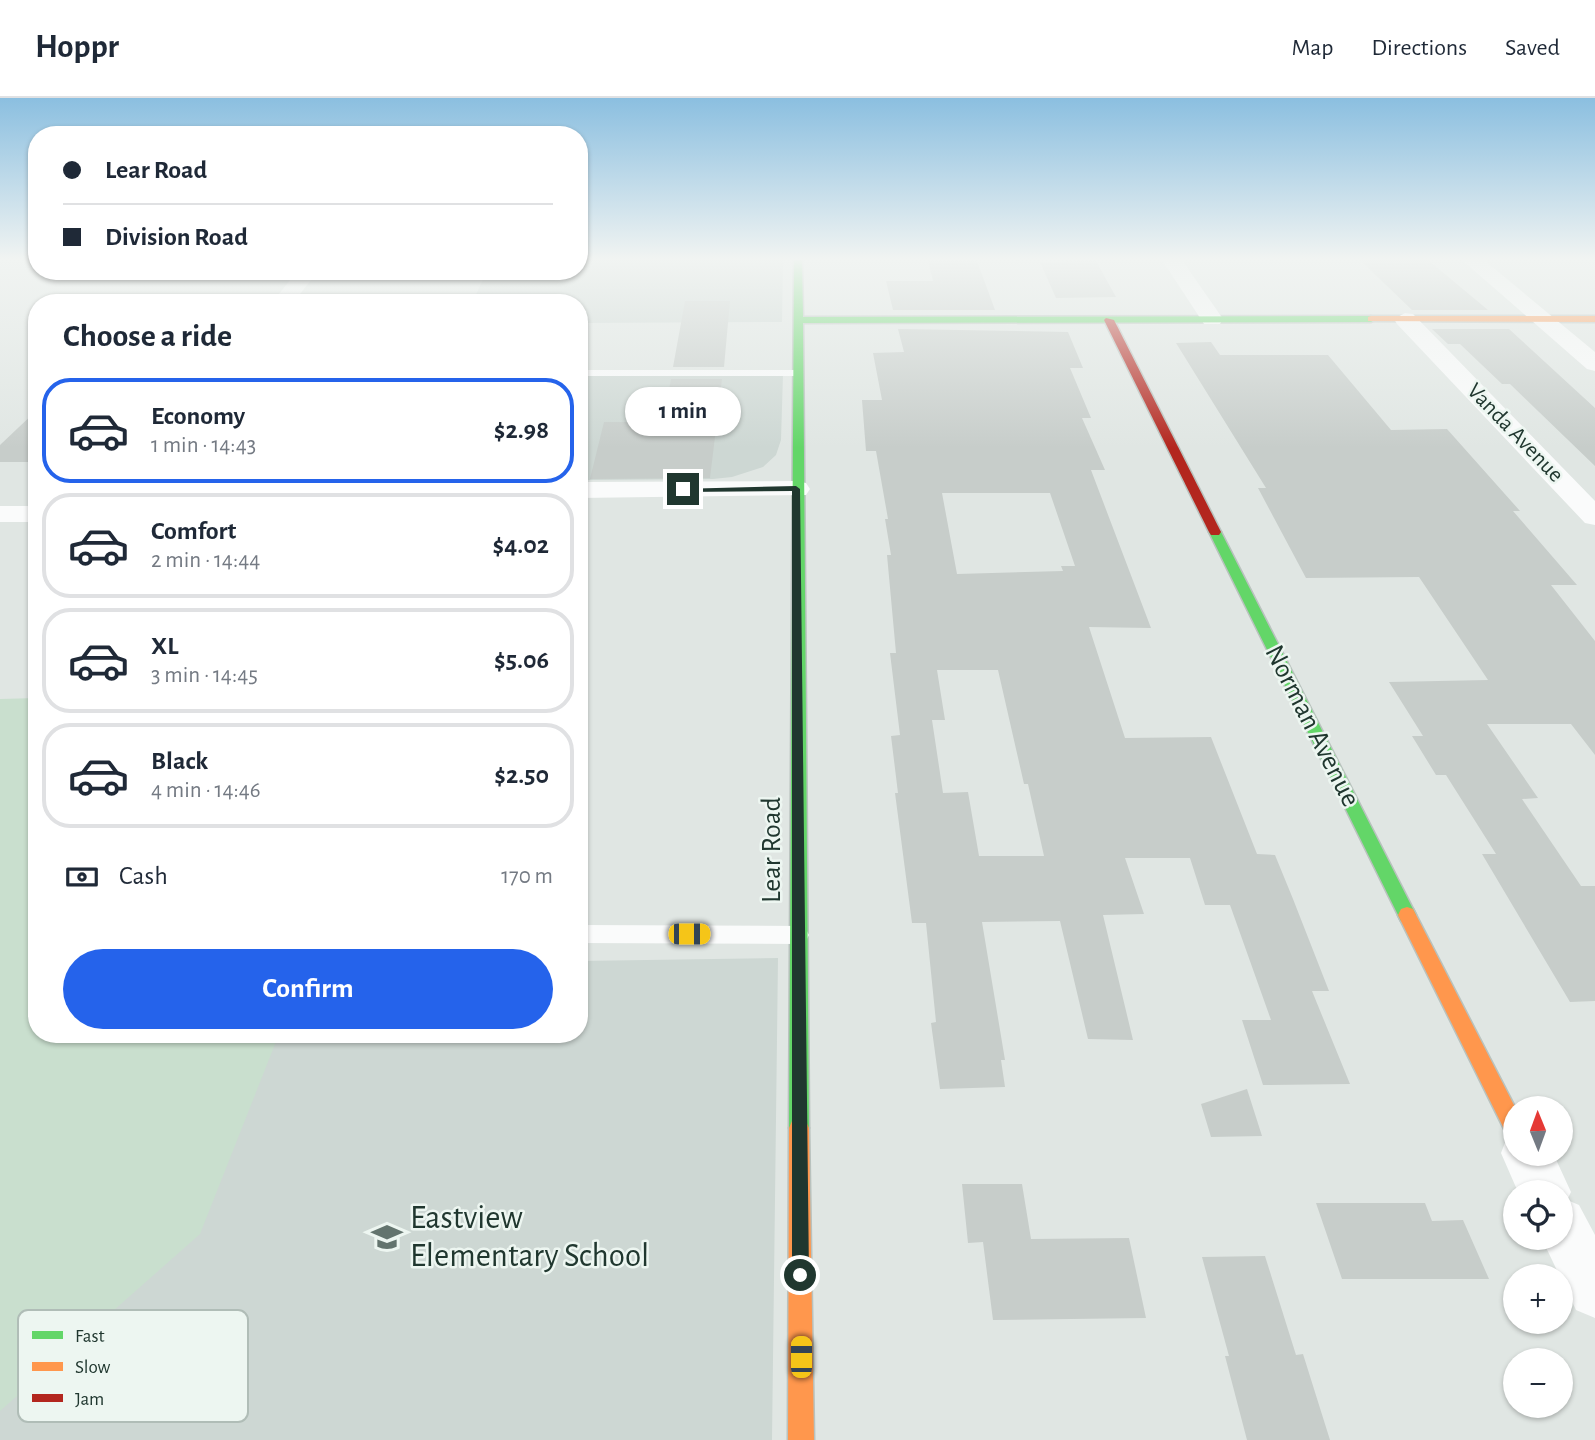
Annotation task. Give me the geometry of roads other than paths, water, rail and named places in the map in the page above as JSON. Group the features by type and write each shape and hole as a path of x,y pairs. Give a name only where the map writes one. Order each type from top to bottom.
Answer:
{"street":[{"name":"Lear Road","path":"798,323 796,489 801,1440"},
{"name":"Norman Avenue","path":"1110,323 1503,1106"},
{"name":"Vanda Avenue","path":"1408,323 1595,516"},
{"path":"1545,323 1595,364"},
{"path":"588,490 796,489"},
{"path":"0,514 28,514"},
{"path":"1573,1247 1595,1291"}],"lane":[{"path":"588,373 797,373"},
{"path":"588,934 799,935"}],"place":[{"name":"Eastview Elementary School","path":"387,1237"}]}
